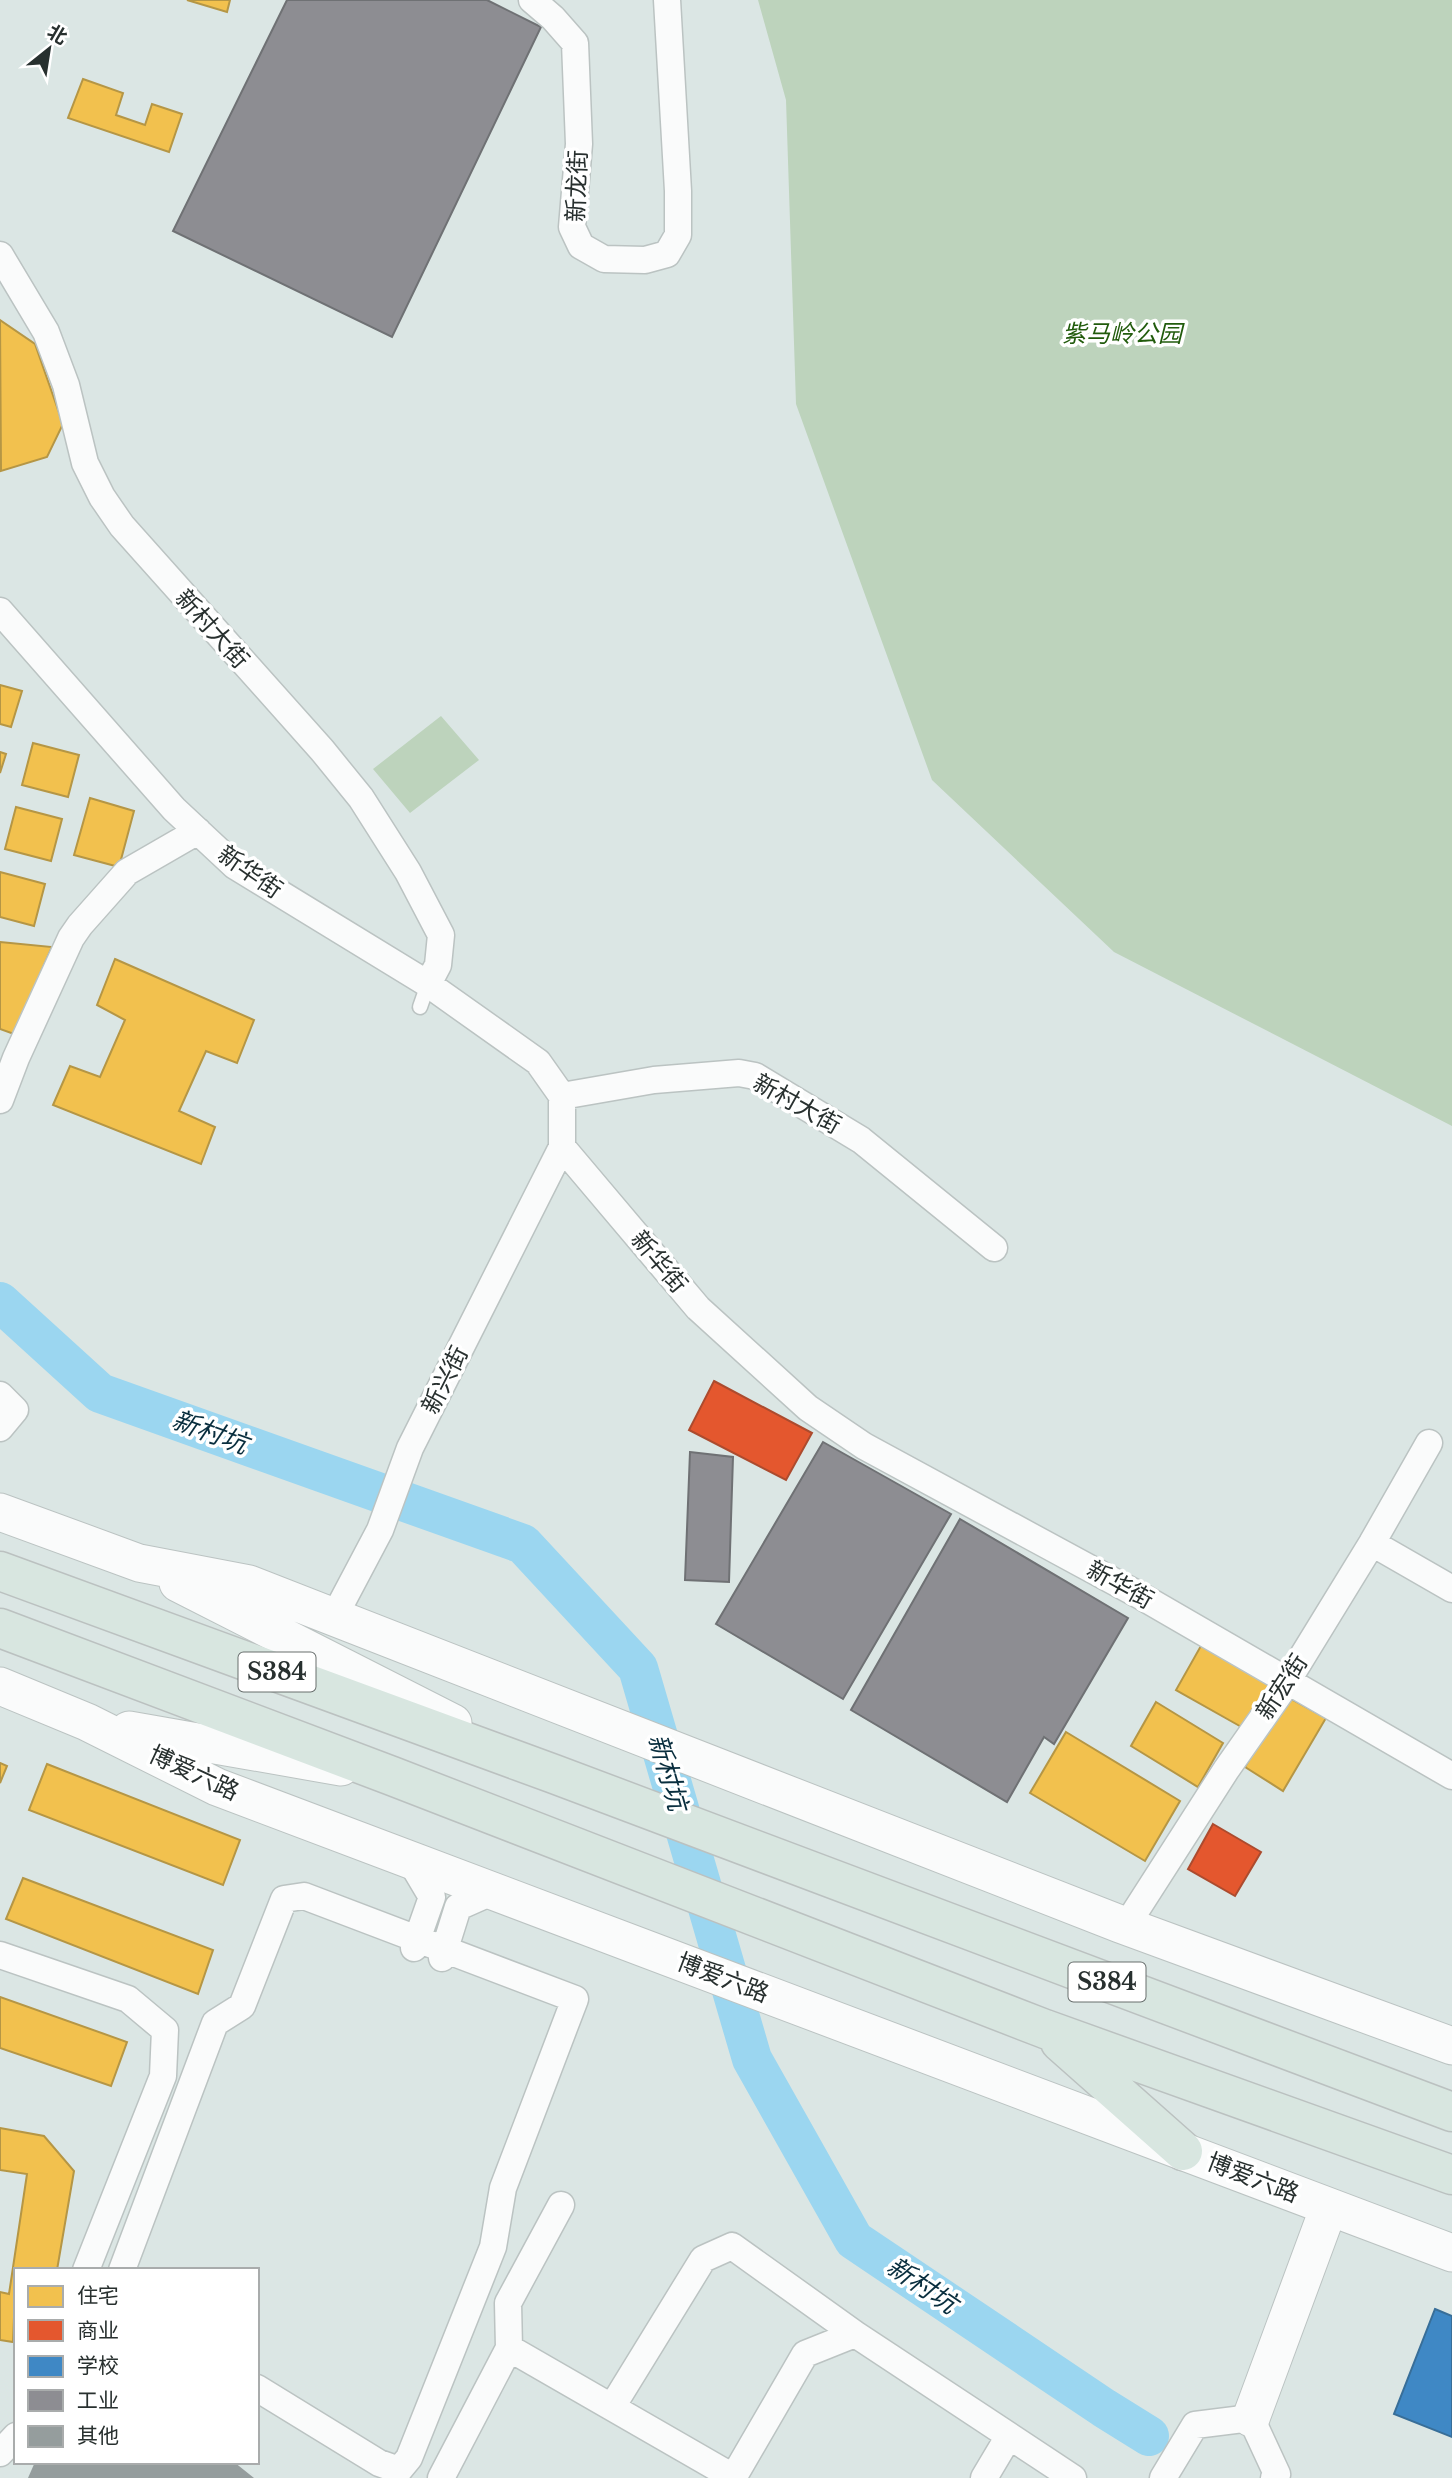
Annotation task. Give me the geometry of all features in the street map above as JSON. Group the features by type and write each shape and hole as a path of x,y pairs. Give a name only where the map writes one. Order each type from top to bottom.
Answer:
{"highway":[{"name":"S384","path":"0,1571 603,1792 1452,2112"},
{"name":"S384","path":"0,1628 1045,2029 1452,2175"},
{"path":"1045,2029 1183,2151"}],"street":[{"name":"新龙街","path":"535,1 575,43 579,144 572,227 581,246 604,259 645,260 667,254 678,235 667,0"},
{"name":"新村大街","path":"0,255 46,332 66,385 85,463 102,497 122,526 361,797 408,872 441,935 438,965 424,995"},
{"name":"新华街","path":"0,611 174,808 235,866 424,995 538,1062 562,1096"},
{"path":"0,1100 21,1046 71,938 80,925 127,872 198,831"},
{"name":"新村大街","path":"562,1096 654,1080 739,1073 755,1076 861,1140 994,1248"},
{"path":"562,1096 562,1147"},
{"name":"新华街","path":"562,1147 698,1308 808,1408 864,1446 1139,1595 1452,1776"},
{"name":"新兴街","path":"334,1617 380,1530 410,1448 562,1147"},
{"path":"0,1395 15,1409 0,1428"},
{"name":"新宏街","path":"1126,1926 1226,1770 1287,1681 1372,1543 1429,1443"},
{"path":"0,1512 139,1563 554,1774"},
{"path":"1372,1543 1452,1589"},
{"path":"139,1563 249,1584 1126,1926 1452,2046"},
{"name":"博爱六路","path":"0,1686 87,1722 217,1787 1452,2253"},
{"path":"87,1722 391,1776"},
{"path":"410,1860 432,1897 416,1943"},
{"path":"443,1954 458,1907 494,1891"},
{"path":"123,2268 215,2023 242,2006 284,1899 304,1896 443,1954 575,1999 503,2188 492,2247 409,2458 389,2465 259,2389"},
{"path":"130,2268 220,2030 249,2010 289,1911 304,1906 416,1943"},
{"path":"0,1955 128,1999 165,2030 163,2076 87,2268"},
{"path":"441,2478 509,2348 508,2304 561,2205"},
{"path":"1274,2478 1276,2474 1251,2418 1329,2207"},
{"path":"612,2407 704,2259 732,2246 855,2334 1073,2478"},
{"path":"509,2348 733,2478 805,2354 855,2334"},
{"path":"259,2378 389,2465"},
{"path":"1163,2478 1195,2425 1251,2418"},
{"path":"984,2478 1009,2436"},
{"path":"0,2453 14,2439"}],"green space":[{"name":"紫马岭公园","path":"758,0 1452,0 1452,1126 1114,952 932,780 796,404 786,100"},
{"path":"441,716 479,760 410,813 373,769"}],"building: 住宅":[{"path":"187,0 230,0 227,12"},
{"path":"83,79 123,93 116,115 145,125 152,104 182,114 169,152 68,118"},
{"path":"0,320 35,344 63,424 47,457 1,471"},
{"path":"0,685 22,691 11,727 0,724"},
{"path":"33,743 79,755 68,797 22,785"},
{"path":"0,752 6,754 0,773"},
{"path":"90,798 134,811 119,867 74,855"},
{"path":"16,807 62,819 51,861 5,849"},
{"path":"0,872 45,884 34,926 0,917"},
{"path":"0,942 52,947 14,1034 0,1029"},
{"path":"115,959 254,1020 237,1063 206,1051 179,1111 215,1127 201,1164 53,1105 70,1066 100,1077 125,1020 97,1005"},
{"path":"1202,1644 1270,1683 1245,1729 1176,1690"},
{"path":"1286,1696 1326,1718 1283,1791 1245,1767"},
{"path":"1156,1702 1223,1743 1198,1787 1131,1746"},
{"path":"1066,1732 1180,1801 1145,1861 1030,1793"},
{"path":"0,1763 7,1766 0,1783"},
{"path":"47,1764 240,1840 223,1885 29,1810"},
{"path":"23,1878 213,1950 198,1994 6,1919"},
{"path":"0,1997 127,2042 111,2086 0,2048"},
{"path":"0,2128 44,2136 74,2171 57,2268 14,2268 13,2342 0,2340 0,2292 9,2294 27,2174 0,2170"}],"building: 商业":[{"path":"714,1381 812,1433 786,1480 689,1430"},
{"path":"1213,1824 1261,1852 1235,1896 1188,1869"}],"building: 学校":[{"path":"1435,2309 1452,2316 1452,2437 1394,2414"}],"building: 工业":[{"path":"287,0 487,0 541,27 392,337 173,231"},
{"path":"823,1442 951,1514 843,1699 716,1624"},
{"path":"690,1452 733,1457 729,1582 685,1580"},
{"path":"960,1519 1128,1618 1054,1744 1044,1737 1007,1802 851,1710"}],"building: 其他":[{"path":"34,2464 236,2464 254,2478 28,2478"}],"waterway":[{"name":"新村坑","path":"0,1302 100,1393 523,1544 638,1668 752,2059 854,2240 1149,2436"}]}
